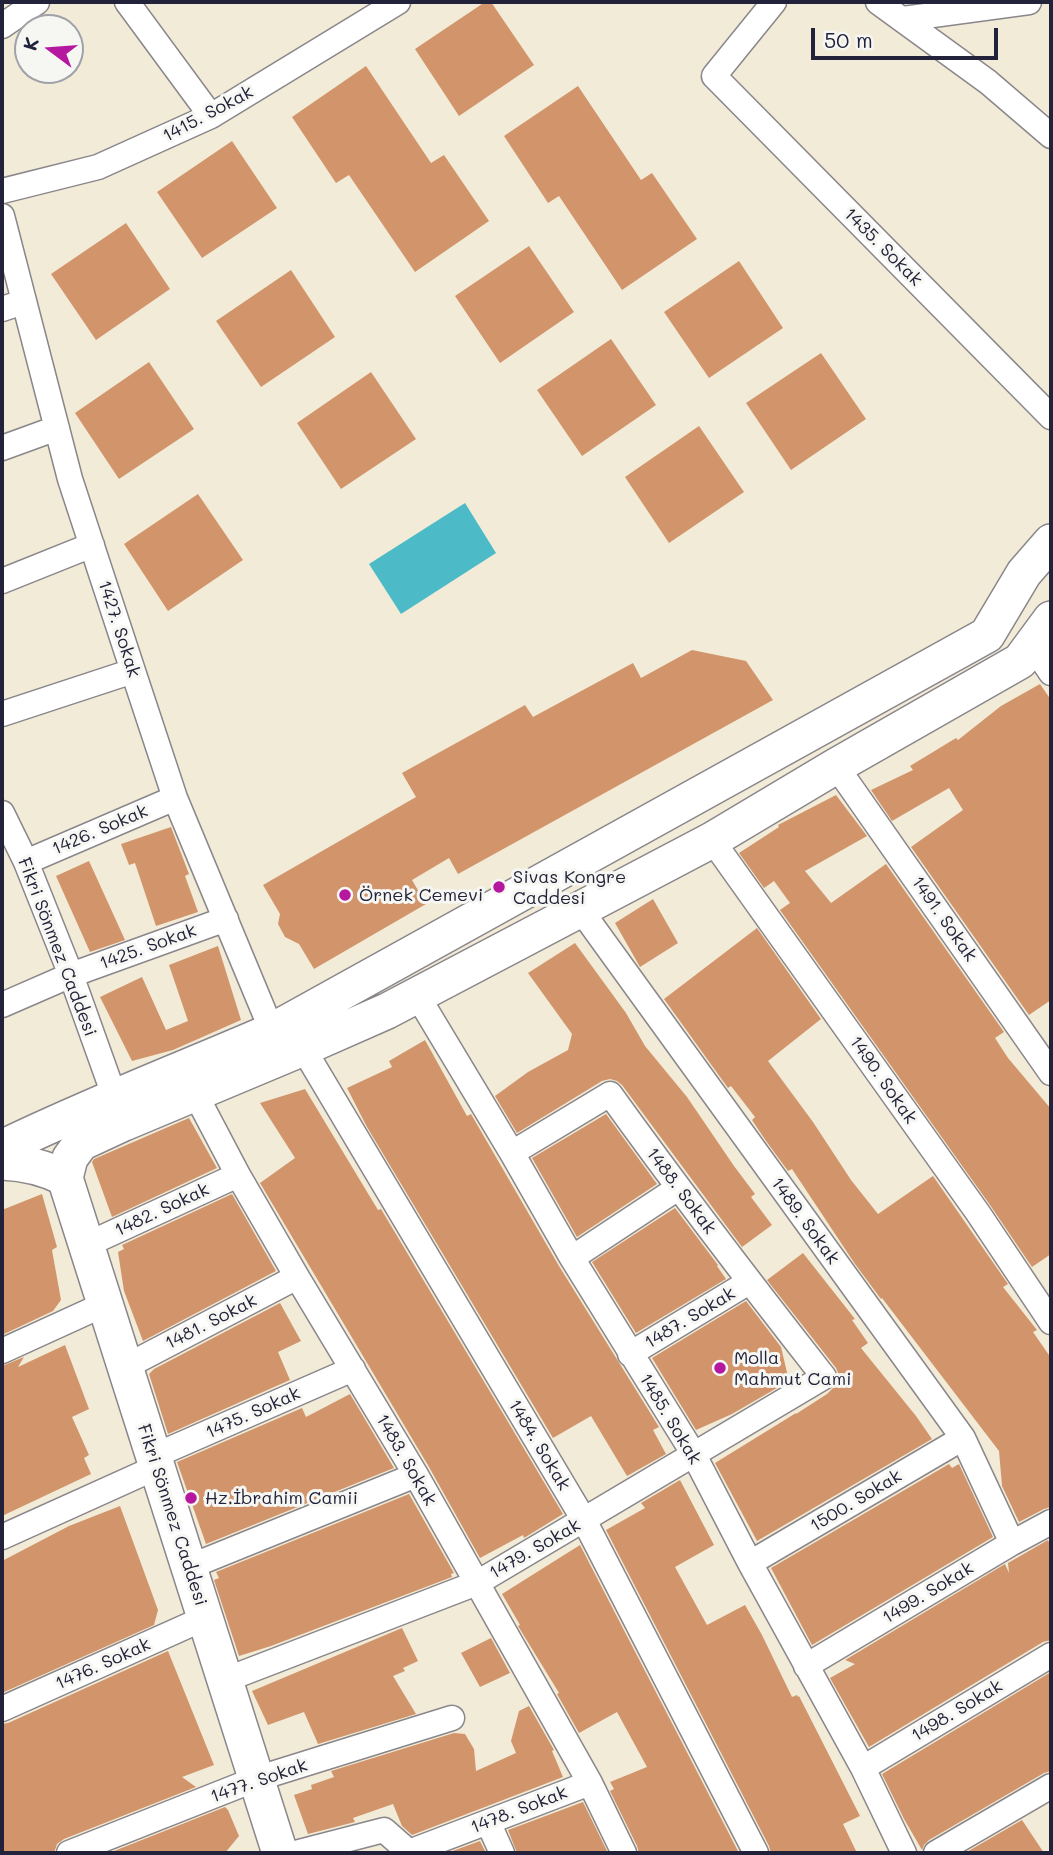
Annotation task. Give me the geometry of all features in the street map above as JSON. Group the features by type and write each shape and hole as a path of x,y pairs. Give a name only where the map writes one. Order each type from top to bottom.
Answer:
{"main road":[{"path":"189,1081 272,1031 987,635 1024,573 1051,542"},
{"path":"2,1148 54,1123 119,1110 189,1081 303,1048 387,1011 712,840 1045,646"},
{"path":"2,1162 27,1163 65,1178 70,1158 81,1143 119,1110"},
{"name":"Fikri Sönmez Caddesi","path":"65,1178 280,1853"}],"street":[{"path":"2,26 37,2"},
{"path":"127,2 211,116"},
{"name":"1415. Sokak","path":"2,191 98,167 211,116 398,2"},
{"name":"1435. Sokak","path":"774,2 714,76 1051,417"},
{"path":"878,2 988,82 1051,136"},
{"path":"903,19 1029,2"},
{"name":"1427. Sokak","path":"2,216 13,306 57,428 92,545 175,798 272,1031"},
{"path":"2,448 57,428"},
{"path":"2,581 92,545"},
{"path":"2,714 133,671"},
{"name":"1491. Sokak","path":"836,766 1051,1073"},
{"name":"1426. Sokak","path":"26,862 175,798"},
{"name":"Fikri Sönmez Caddesi","path":"4,825 26,862 71,975 119,1110"},
{"name":"1490. Sokak","path":"712,840 978,1213 1051,1322"},
{"name":"1489. Sokak","path":"580,909 962,1438 1012,1543"},
{"name":"1425. Sokak","path":"2,1006 71,975 226,919"},
{"name":"1485. Sokak","path":"417,995 572,1258 693,1453 863,1768 904,1853"},
{"name":"1484. Sokak","path":"303,1048 584,1520 756,1853"},
{"name":"1483. Sokak","path":"189,1081 238,1175 416,1475 590,1783 624,1853"},
{"name":"1488. Sokak","path":"512,1153 610,1094 749,1282 824,1377"},
{"name":"1482. Sokak","path":"86,1245 238,1175"},
{"path":"572,1258 678,1188"},
{"name":"1481. Sokak","path":"125,1367 297,1277"},
{"name":"1487. Sokak","path":"630,1354 749,1282"},
{"path":"2,1351 105,1304"},
{"name":"1475. Sokak","path":"2,1537 353,1370"},
{"name":"1479. Sokak","path":"225,1680 477,1583 824,1377"},
{"name":"1500. Sokak","path":"750,1563 962,1438"},
{"path":"189,1567 416,1475"},
{"name":"1499. Sokak","path":"806,1666 1051,1522"},
{"name":"1476. Sokak","path":"2,1709 205,1618"},
{"name":"1498. Sokak","path":"863,1768 1051,1655"},
{"name":"1477. Sokak","path":"69,1853 256,1779 452,1718"},
{"name":"1478. Sokak","path":"295,1853 384,1830 409,1852 590,1783"},
{"path":"936,1853 1051,1786"},
{"path":"488,1822 502,1853"}],"water":[{"path":"465,503 496,553 401,614 369,564"}],"building":[{"path":"485,2 491,2 534,65 459,116 415,49"},
{"path":"366,66 431,163 444,155 489,221 415,272 349,175 336,183 292,117"},
{"path":"578,86 641,180 652,173 697,239 622,290 559,196 548,203 504,136"},
{"path":"232,141 277,208 202,258 157,192"},
{"path":"126,223 170,289 96,340 51,274"},
{"path":"529,246 574,312 500,363 455,296"},
{"path":"739,261 783,328 709,378 664,312"},
{"path":"291,270 335,337 261,387 216,321"},
{"path":"611,339 656,405 582,456 537,390"},
{"path":"821,353 866,419 791,470 746,403"},
{"path":"149,362 194,429 119,479 75,413"},
{"path":"371,372 416,439 341,489 297,423"},
{"path":"699,426 744,492 669,543 625,477"},
{"path":"198,494 243,560 168,611 124,544"},
{"path":"692,650 746,661 773,700 458,874 449,858 412,880 426,904 314,969 299,944 285,937 278,924 280,914 263,885 416,797 402,773 525,705 533,717 633,663 641,678"},
{"path":"1040,684 1051,700 1051,1000 1029,1015 911,847 963,810 949,788 892,821 871,790 913,770 910,766 956,738 958,740 1001,706"},
{"path":"836,795 867,836 805,871 831,903 886,864 1004,1032 995,1038 1008,1058 1051,1109 1051,1254 1032,1267 780,910 790,903 774,881 764,888 739,853 779,827 778,825"},
{"path":"171,827 189,874 185,876 198,912 156,926 135,863 129,865 121,844"},
{"path":"89,861 125,940 90,952 56,876"},
{"path":"653,899 678,943 640,967 615,923"},
{"path":"757,928 821,1019 768,1061 878,1214 933,1176 1008,1284 1003,1287 1037,1330 1033,1332 1051,1358 1051,1507 1019,1522 1002,1486 999,1451 855,1264 792,1169 788,1171 766,1141 752,1120 755,1117 731,1086 728,1088 664,999"},
{"path":"575,943 626,1013 645,1046 687,1097 755,1194 751,1197 772,1225 742,1247 617,1081 602,1081 517,1133 495,1096 528,1072 568,1050 572,1034 528,973"},
{"path":"218,946 241,1020 173,1050 132,1061 100,997 142,977 166,1030 188,1021 169,965"},
{"path":"425,1040 467,1116 471,1114 559,1266 659,1427 653,1430 666,1454 627,1476 591,1416 553,1438 367,1127 347,1088 392,1067 389,1061"},
{"path":"305,1089 378,1210 381,1209 563,1514 524,1538 523,1535 480,1558 260,1183 295,1158 260,1103"},
{"path":"606,1114 657,1184 577,1237 532,1158"},
{"path":"189,1118 217,1168 112,1217 92,1162 94,1159"},
{"path":"42,1194 57,1247 52,1250 61,1300 53,1311 2,1335 2,1210"},
{"path":"232,1194 276,1271 143,1341 124,1291 118,1252 124,1249 122,1245"},
{"path":"675,1208 726,1279 636,1333 592,1262"},
{"path":"803,1253 855,1319 852,1320 868,1343 861,1348 932,1439 757,1541 715,1463 827,1394 837,1384 839,1375 767,1280"},
{"name":"Molla Mahmut Cami","path":"746,1301 781,1347 789,1381 732,1414 696,1430 652,1358"},
{"path":"280,1303 301,1341 278,1352 290,1380 168,1434 149,1374"},
{"path":"65,1345 89,1409 72,1417 89,1455 84,1458 91,1474 2,1516 2,1366 24,1357 18,1367"},
{"path":"350,1394 394,1468 206,1544 177,1462 302,1408 306,1417"},
{"path":"949,1464 952,1468 959,1464 993,1537 812,1645 771,1568"},
{"path":"680,1480 714,1545 675,1567 707,1625 745,1605 792,1697 799,1696 860,1816 843,1824 857,1853 771,1853 606,1530 645,1508 641,1503"},
{"path":"409,1494 454,1573 451,1574 452,1577 239,1656 214,1580 219,1578 216,1572"},
{"path":"120,1506 158,1610 154,1625 2,1693 2,1561 69,1526"},
{"path":"1048,1540 1051,1546 1051,1640 1043,1642 869,1747 830,1678 855,1664 845,1660 1005,1564 1009,1573 1008,1563"},
{"path":"580,1545 739,1853 639,1853 610,1791 614,1789 610,1782 647,1767 617,1712 579,1733 557,1694 559,1693 518,1626 520,1625 502,1594"},
{"path":"402,1628 418,1661 393,1676 416,1714 318,1744 304,1712 268,1725 252,1691"},
{"path":"491,1638 510,1673 480,1687 461,1653"},
{"path":"168,1651 214,1765 182,1777 196,1787 64,1839 57,1844 54,1853 2,1853 2,1724"},
{"path":"1051,1672 1051,1771 929,1840 922,1850 882,1774"},
{"path":"529,1706 554,1750 552,1751 563,1777 412,1835 402,1826 393,1804 353,1818 355,1822 308,1834 294,1795 312,1789 311,1785 334,1777 331,1771 454,1733 465,1734 474,1749 476,1771 516,1753 511,1741 519,1711"},
{"path":"583,1802 608,1853 517,1853 508,1830"},
{"path":"225,1807 239,1836 225,1853 109,1853"},
{"path":"1022,1820 1044,1853 965,1853"},
{"path":"480,1841 486,1853 447,1853"}],"place":[{"name":"Sivas Kongre Caddesi","path":"499,887"},
{"name":"Örnek Cemevi","path":"345,895"},
{"name":"Molla Mahmut Cami","path":"720,1368"},
{"name":"Hz.İbrahim Camii","path":"191,1498"}]}
